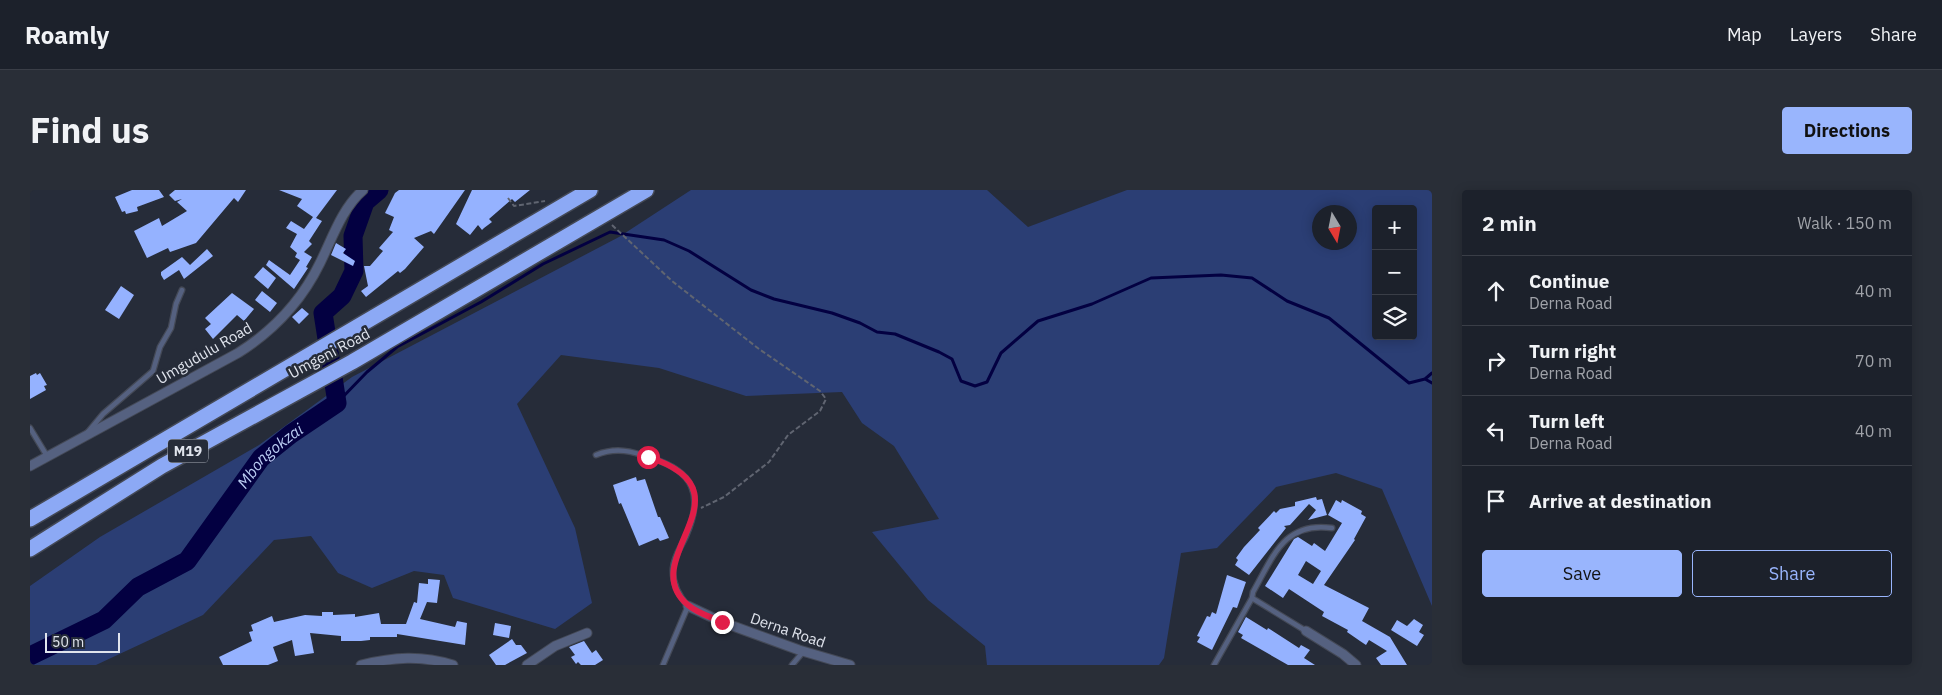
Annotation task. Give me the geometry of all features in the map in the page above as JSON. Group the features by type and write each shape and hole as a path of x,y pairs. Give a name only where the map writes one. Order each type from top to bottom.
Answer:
{"highway":[{"name":"Umgeni Road","path":"30,519 590,190"},
{"name":"Umgeni Road","path":"30,550 162,466 266,406 352,362 646,190"}],"street":[{"name":"Umgudulu Road","path":"30,466 238,353 262,337 289,310 310,282 350,206 363,190"},
{"name":"Derna Road","path":"688,606 714,618 804,652 850,665"},
{"path":"1306,631 1344,654 1356,665"},
{"path":"527,665 556,646 587,633"},
{"path":"361,665 406,657 453,665"}],"lane":[{"path":"86,435 103,414 153,372 160,347 171,328 174,310 182,290"},
{"path":"30,428 48,456"},
{"path":"596,455 610,450 623,450 674,466 690,482 694,495 694,511 673,568 678,593 688,606 663,665"},
{"path":"1214,665 1279,546 1288,536 1315,526 1332,528"},
{"path":"1252,598 1306,631"},
{"path":"792,665 804,652"}],"path":[{"path":"621,234 672,281 759,349 820,391 826,399 820,411 788,436 769,462 724,497 694,511"}],"shaded area":[{"path":"691,190 987,190 1028,227 1127,190 1432,190 1432,606 1382,489 1336,473 1276,487 1217,548 1181,553 1164,658 1159,665 987,665 985,646 928,600 872,532 939,519 894,446 862,423 842,392 746,396 659,368 561,355 517,404 575,528 592,603 555,629 453,598 444,575 414,571 372,588 338,573 311,536 274,540 203,615 96,665 30,665 30,586 100,537 259,445 352,377 619,237"}],"building":[{"path":"132,190 159,190 164,197 137,207 138,211 126,214 125,211 122,212 115,197"},
{"path":"175,190 246,190 238,202 234,198 196,243 170,252 168,248 147,258 134,231 159,218 162,226 187,211 177,202 182,199 175,201 169,195"},
{"path":"279,190 337,190 316,218 322,221 309,241 312,244 304,252 312,257 306,267 308,268 294,289 266,265 269,260 290,275 300,260 295,257 297,253 290,247 297,234 286,228 291,221 304,229 313,217 297,206 302,199"},
{"path":"399,190 465,190 434,234 431,231 414,238 424,247 405,269 400,273 398,271 366,297 361,291 368,286 364,266 370,266 383,251 379,248 393,232 389,230 394,217 385,213 395,193"},
{"path":"472,190 530,190 515,202 512,199 489,219 492,222 482,230 478,225 470,235 456,224"},
{"path":"336,243 346,249 343,253 355,261 353,266 331,255"},
{"path":"207,249 213,256 184,279 179,270 164,280 161,272 182,257 190,265"},
{"path":"263,267 276,278 268,289 254,277"},
{"path":"121,286 134,295 119,319 105,310"},
{"path":"262,291 277,303 270,312 255,300"},
{"path":"232,293 254,309 244,321 237,315 213,339 205,329 211,324 205,318"},
{"path":"302,308 309,314 299,324 292,317"},
{"path":"36,373 37,375 40,373 47,385 44,386 46,390 30,399 30,376"},
{"path":"636,477 637,481 645,479 658,517 660,517 669,538 660,541 658,538 639,546 621,503 619,504 613,485"},
{"path":"1316,497 1317,500 1322,499 1327,515 1308,520 1316,510 1309,504 1290,525 1284,526 1286,528 1249,575 1235,565 1238,560 1236,558 1260,530 1258,528 1274,511 1276,513 1280,509 1295,506 1295,502"},
{"path":"1336,500 1341,503 1342,500 1362,511 1361,514 1366,517 1355,540 1324,585 1369,608 1362,621 1390,637 1407,665 1381,665 1376,658 1387,651 1369,640 1366,645 1347,632 1348,630 1322,616 1324,612 1289,589 1283,598 1265,586 1294,539 1298,537 1312,546 1314,543 1325,551 1342,523 1328,515","holes":["1306,561 1321,571 1313,584 1298,575"]},
{"path":"1227,575 1246,582 1237,608 1233,607 1212,650 1197,642 1200,637 1197,636 1207,616 1210,617 1212,612 1216,614"},
{"path":"428,579 440,580 437,603 427,602 420,619 455,627 457,621 467,623 465,645 397,634 397,637 370,637 370,640 341,641 341,636 310,633 314,653 295,656 292,640 273,647 278,661 268,665 223,665 219,657 252,641 249,632 253,631 251,625 272,616 274,622 305,615 322,616 322,612 333,612 333,615 355,614 355,617 379,613 381,624 406,624 414,602 417,603 419,583 428,584"},
{"path":"1246,617 1267,630 1268,628 1299,648 1301,645 1310,650 1304,658 1315,665 1288,665 1241,638 1243,635 1238,632"},
{"path":"1414,619 1423,625 1419,632 1424,635 1417,646 1391,630 1397,620 1407,626"},
{"path":"495,623 511,626 509,638 493,635"},
{"path":"512,639 516,645 521,645 527,653 505,665 496,665 489,655"},
{"path":"584,641 592,653 596,650 603,660 595,665 581,665 578,662 576,664 571,657 575,655 569,647"}],"waterway":[{"name":"Mbongokzai","path":"30,656 104,620 138,587 187,561 261,458 291,434 337,403 323,313 342,296 354,271 353,236 365,202 379,190"},
{"path":"337,403 367,372 397,347 481,302 543,264 610,232 664,240 689,251 751,290 774,299 832,313 860,323 877,332 895,334 939,352 952,359 961,381 975,386 987,382 1001,353 1038,321 1092,304 1151,278 1221,275 1252,278 1287,301 1329,318 1409,383 1425,379 1432,373"},
{"path":"1425,379 1432,383"}],"route":[{"path":"648,457 674,466 686,476 694,495 694,511 690,527 674,560 674,578 678,593 688,606 722,622"}]}
